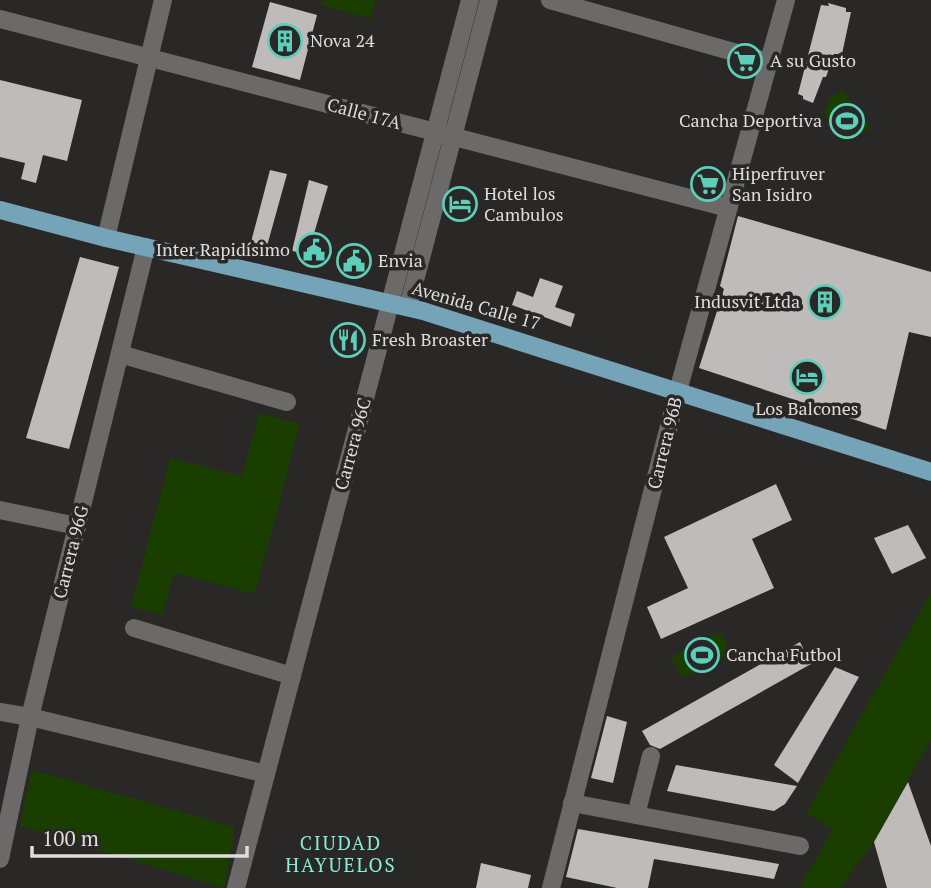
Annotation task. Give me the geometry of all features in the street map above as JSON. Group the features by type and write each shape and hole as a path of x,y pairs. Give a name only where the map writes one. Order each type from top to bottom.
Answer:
{"main road":[{"name":"Avenida Calle 17","path":"0,210 106,238 399,305 478,327 931,472"}],"street":[{"path":"106,238 163,0"},
{"name":"Carrera 96C","path":"236,888 292,676 399,305 444,134 470,0"},
{"name":"Carrera 96C","path":"444,134 489,0"},
{"path":"550,0 769,62"},
{"name":"Carrera 96B","path":"551,888 678,391 786,0"},
{"name":"Calle 17A","path":"0,19 728,208"},
{"name":"Carrera 96G","path":"0,859 30,716 146,247"},
{"path":"120,354 287,402"},
{"path":"0,510 77,526"},
{"path":"134,628 292,676"},
{"path":"0,712 30,716 266,774"},
{"path":"636,815 651,756"},
{"path":"572,803 800,846"}],"green space":[{"path":"323,0 376,0 371,19 321,5"},
{"name":"Cancha Deportiva","path":"843,91 871,128 844,142 824,114 830,97"},
{"path":"259,413 300,424 255,594 174,573 162,615 131,607 170,458 242,476"},
{"path":"931,593 931,739 874,842 840,888 799,888 833,829 806,813"},
{"name":"Cancha Futbol","path":"720,632 732,653 683,678 671,657"},
{"path":"32,770 235,827 224,888 20,826"}],"building":[{"name":"Nova 24","path":"270,2 317,15 300,80 252,67"},
{"path":"828,3 851,12 842,54 834,54 813,103 798,94 821,5 829,6"},
{"path":"0,80 82,100 67,161 43,155 36,183 21,179 25,163 0,157"},
{"path":"270,170 287,174 267,246 251,242"},
{"path":"309,180 328,186 308,254 292,251"},
{"name":"Indusvit Ltda","path":"738,216 931,272 931,337 909,332 886,430 699,368 724,289 720,286"},
{"path":"80,257 119,267 69,449 26,438"},
{"path":"540,278 563,286 555,307 575,314 571,327 512,305 517,291 533,297"},
{"path":"776,484 792,520 752,539 774,588 661,639 647,607 688,588 664,537"},
{"path":"908,525 926,558 892,574 874,538"},
{"path":"800,642 811,664 660,749 650,745 642,731"},
{"path":"835,667 859,677 798,783 774,765"},
{"path":"607,716 627,722 613,783 591,778"},
{"path":"676,765 797,786 785,804 774,811 667,791"},
{"path":"908,782 931,846 931,888 887,888 874,842"},
{"path":"578,829 779,864 774,879 654,859 648,888 617,888 566,877"},
{"path":"481,863 531,875 528,888 476,888"}],"place":[{"name":"Nova 24","path":"285,41"},
{"name":"A su Gusto","path":"745,61"},
{"name":"Cancha Deportiva","path":"847,121"},
{"name":"Hiperfruver San Isidro","path":"708,184"},
{"name":"Hotel los Cambulos","path":"460,204"},
{"name":"Inter Rapidísimo","path":"314,250"},
{"name":"Envia","path":"354,261"},
{"name":"Indusvit Ltda","path":"825,302"},
{"name":"Fresh Broaster","path":"348,340"},
{"name":"Los Balcones","path":"807,377"},
{"name":"Cancha Futbol","path":"702,655"}],"district":[{"name":"CIUDAD HAYUELOS","path":"341,854"}]}
